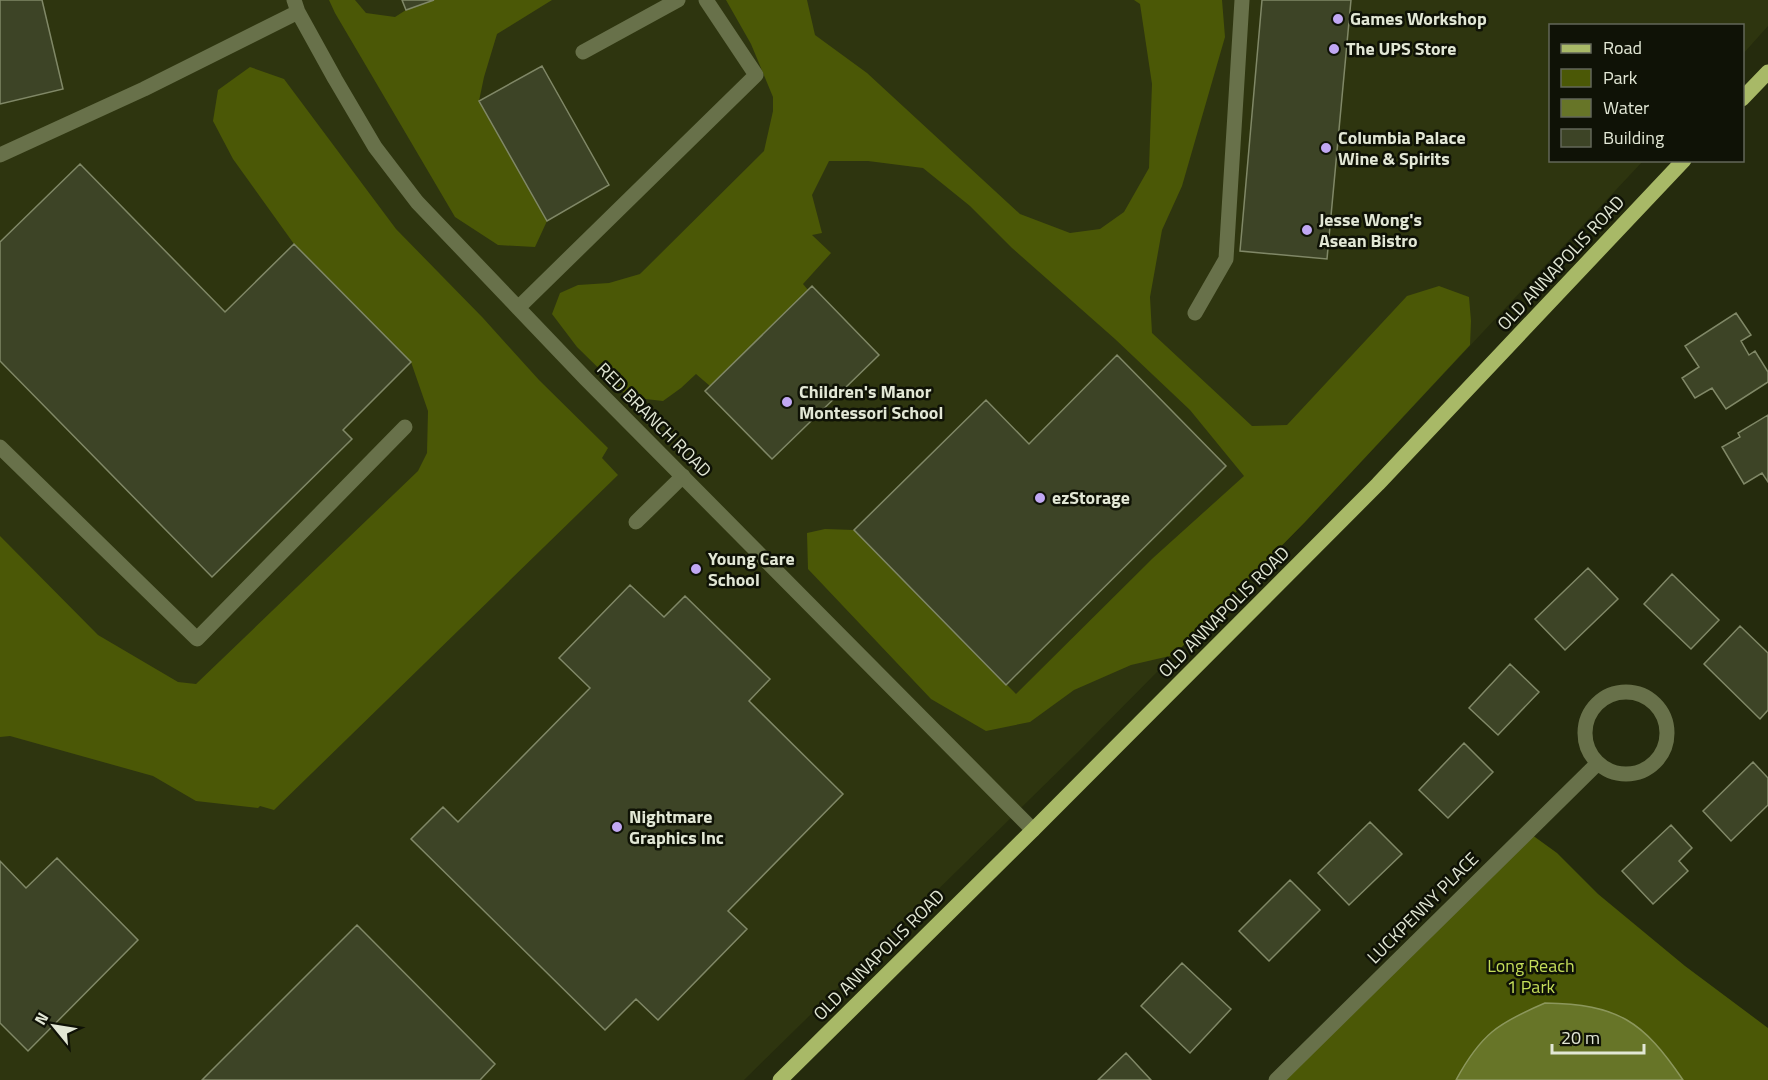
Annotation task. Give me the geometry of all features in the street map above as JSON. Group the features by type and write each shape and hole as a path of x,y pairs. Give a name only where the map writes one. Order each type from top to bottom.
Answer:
{"main road":[{"path":"1744,98 1768,72"},
{"name":"OLD ANNAPOLIS ROAD","path":"780,1080 1378,484 1682,162"}],"street":[{"path":"583,52 678,0"},
{"path":"518,308 756,75 706,0"},
{"path":"1195,314 1226,259 1242,0"},
{"path":"0,155 144,89 296,6"},
{"name":"RED BRANCH ROAD","path":"296,6 335,80 375,147 417,202 682,476 1033,830"},
{"path":"0,447 196,639 405,427"},
{"path":"636,522 682,476"},
{"path":"1626,691 1642,694 1656,705 1665,720 1667,737 1660,757 1643,770 1626,774 1612,772 1598,763 1587,747 1584,735 1586,720 1595,705 1609,694 1626,691"},
{"name":"LUCKPENNY PLACE","path":"1276,1080 1598,763"}],"shaded area":[{"path":"0,0 1768,0 1768,26 1744,53 1744,24 1549,24 1549,162 1642,162 1305,522 1079,751 744,1080 0,1080"}],"green space":[{"path":"329,0 355,0 366,13 395,17 406,10 434,0 552,0 497,34 479,101 547,221 535,247 498,245 455,217"},
{"path":"726,0 807,0 815,35 867,73 1020,214 1070,233 1100,229 1124,212 1149,168 1152,84 1140,4 1134,0 1222,0 1225,37 1182,186 1162,230 1150,297 1152,333 1252,426 1287,425 1407,296 1439,286 1469,297 1470,345 1305,522 1174,655 1131,665 1074,690 1030,722 986,731 931,699 808,569 807,533 825,529 854,530 1016,694 1153,558 1244,476 1190,410 1115,339 1012,248 970,206 923,168 868,161 829,161 812,195 822,233 812,235 831,253 803,284 808,290 710,386 696,374 663,401 628,397 577,347 552,314 560,293 578,285 609,283 640,274 764,151 773,111 773,97 751,44"},
{"path":"250,67 284,79 396,229 483,318 539,380 608,448 602,458 618,475 274,810 260,806 258,808 196,801 153,776 10,736 0,737 0,536 98,635 178,682 196,684 418,471 427,453 428,411 411,362 294,244 233,159 213,121 218,90"},
{"name":"Long Reach 1 Park","path":"1528,832 1557,853 1598,894 1685,966 1768,1028 1768,1080 1276,1080"}],"water":[{"path":"1545,1003 1592,1007 1626,1020 1655,1043 1683,1080 1456,1080 1474,1051 1492,1032 1515,1017"}],"building":[{"path":"0,0 42,0 63,89 0,104"},
{"path":"402,0 434,0 406,10"},
{"path":"1262,0 1351,0 1327,259 1240,251"},
{"path":"542,66 609,185 547,221 479,101"},
{"path":"80,164 225,312 294,244 411,362 343,430 352,439 212,577 0,361 0,242"},
{"path":"812,286 879,355 772,459 705,391"},
{"path":"1736,313 1751,335 1741,341 1749,355 1755,351 1768,372 1768,382 1726,409 1712,388 1695,398 1682,378 1699,367 1685,346"},
{"name":"ezStorage","path":"1117,355 1226,466 1006,685 854,530 986,400 1029,444"},
{"path":"1768,415 1768,482 1762,473 1744,484 1722,447 1740,437 1738,433"},
{"path":"1588,568 1618,599 1565,650 1535,619"},
{"path":"1672,574 1719,620 1691,649 1644,604"},
{"path":"630,585 664,617 685,596 770,679 749,701 843,794 728,911 747,929 658,1020 636,999 605,1030 411,839 443,807 458,822 590,688 559,658"},
{"path":"1740,626 1768,653 1768,710 1760,719 1704,664"},
{"path":"1510,664 1539,692 1498,735 1469,708"},
{"path":"1464,743 1493,772 1448,818 1419,790"},
{"path":"1753,762 1768,778 1768,805 1731,841 1703,811"},
{"path":"1370,822 1402,854 1349,905 1318,873"},
{"path":"1671,825 1692,848 1679,861 1688,871 1653,904 1622,871"},
{"path":"57,858 138,940 28,1051 0,1023 0,861 26,888"},
{"path":"1290,880 1320,910 1269,961 1239,931"},
{"path":"357,925 495,1064 480,1080 202,1080"},
{"path":"1182,963 1231,1009 1190,1053 1141,1006"},
{"path":"1126,1053 1151,1080 1098,1080"}],"place":[{"name":"Games Workshop","path":"1338,19"},
{"name":"The UPS Store","path":"1334,49"},
{"name":"Columbia Palace Wine & Spirits","path":"1326,148"},
{"name":"Jesse Wong's Asean Bistro","path":"1307,230"},
{"name":"Children's Manor Montessori School","path":"787,402"},
{"name":"ezStorage","path":"1040,498"},
{"name":"Young Care School","path":"696,569"},
{"name":"Nightmare Graphics Inc","path":"617,827"}]}
